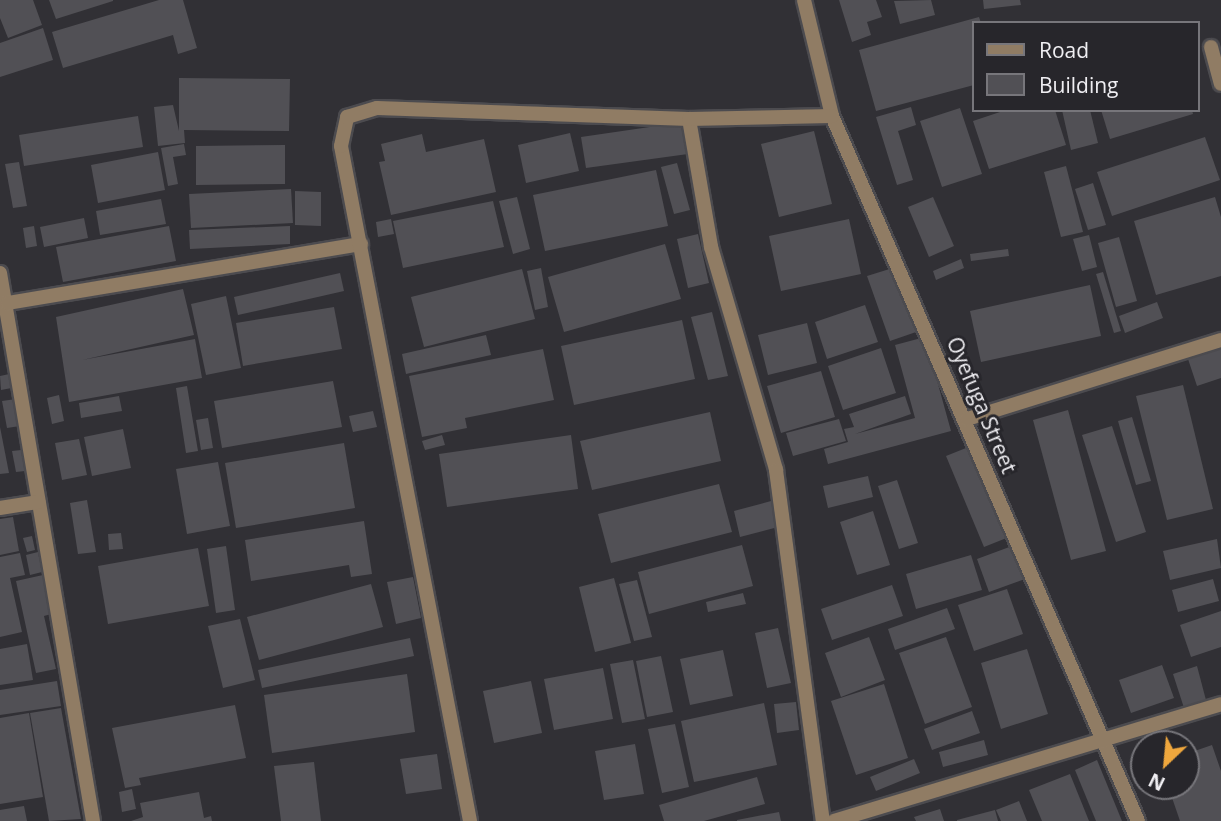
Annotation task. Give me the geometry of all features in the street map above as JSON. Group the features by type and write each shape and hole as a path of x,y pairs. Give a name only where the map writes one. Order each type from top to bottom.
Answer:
{"street":[{"name":"Oyefuga Street","path":"804,0 832,116 967,419 1100,738 1138,821"},
{"path":"1212,47 1221,84"},
{"path":"470,821 341,146 347,117 377,108 689,119 832,116"},
{"path":"689,119 712,247 776,470 823,821"},
{"path":"8,303 361,244"},
{"path":"0,273 8,303 38,502 93,821"},
{"path":"967,419 1221,340"},
{"path":"0,508 38,502"},
{"path":"834,821 1100,738 1221,704"}],"building":[{"path":"0,0 33,0 42,25 8,38 0,18"},
{"path":"49,0 113,0 113,1 56,19"},
{"path":"159,0 183,0 197,48 178,54 173,35 63,68 52,32"},
{"path":"839,0 876,0 882,17 867,22 871,35 852,42"},
{"path":"931,0 935,15 900,24 894,1"},
{"path":"983,0 1020,0 1021,5 984,9"},
{"path":"979,17 980,21 972,21 972,86 876,111 859,50"},
{"path":"43,28 53,60 0,77 0,43"},
{"path":"179,78 290,79 289,131 184,130 185,143 158,146 154,107 173,105 179,131"},
{"path":"911,107 916,125 898,131 913,180 897,185 876,117"},
{"path":"960,108 982,174 942,187 920,121"},
{"path":"1000,112 1056,112 1066,145 989,169 973,121"},
{"path":"1062,112 1090,112 1098,143 1071,150"},
{"path":"1102,112 1192,112 1193,114 1110,139"},
{"path":"138,116 143,147 24,166 19,135"},
{"path":"684,122 688,154 586,168 581,137"},
{"path":"814,131 832,204 779,217 761,144"},
{"path":"570,133 579,171 526,183 518,145"},
{"path":"422,134 426,152 484,139 496,192 391,215 379,162 385,161 381,144"},
{"path":"1205,137 1220,180 1112,216 1097,172"},
{"path":"184,144 186,155 173,157 178,184 168,186 161,148"},
{"path":"285,145 285,184 196,185 196,146"},
{"path":"158,152 165,190 98,203 91,165"},
{"path":"19,162 27,206 13,208 5,164"},
{"path":"677,163 690,210 674,214 661,167"},
{"path":"1066,166 1083,232 1061,237 1044,172"},
{"path":"656,170 668,226 545,251 533,195"},
{"path":"1093,183 1106,225 1088,230 1075,189"},
{"path":"291,189 293,223 191,228 189,194"},
{"path":"295,191 321,192 321,226 295,225"},
{"path":"517,197 530,249 513,254 499,201"},
{"path":"933,197 954,246 929,257 908,207"},
{"path":"1215,197 1221,217 1221,276 1156,295 1134,221"},
{"path":"161,199 166,224 100,235 96,211"},
{"path":"493,201 504,247 403,268 393,221"},
{"path":"84,218 88,238 44,247 40,227"},
{"path":"391,219 394,234 378,237 376,222"},
{"path":"849,219 861,274 781,291 769,236"},
{"path":"34,226 37,246 26,248 23,228"},
{"path":"169,226 176,261 63,282 56,247"},
{"path":"290,226 290,244 190,249 189,230"},
{"path":"698,234 709,283 688,288 677,239"},
{"path":"1089,235 1097,267 1082,271 1073,239"},
{"path":"1119,237 1137,301 1116,307 1098,243"},
{"path":"665,244 681,299 564,332 548,277"},
{"path":"1008,249 1009,256 971,261 970,254"},
{"path":"961,259 964,268 936,280 933,271"},
{"path":"896,267 919,331 890,341 867,276"},
{"path":"541,268 548,307 535,310 527,271"},
{"path":"522,269 535,319 424,347 411,297"},
{"path":"1103,272 1121,331 1114,333 1096,274"},
{"path":"340,273 344,291 238,315 234,297"},
{"path":"1090,285 1101,336 981,362 970,311"},
{"path":"183,289 194,335 82,360 195,339 202,378 69,402 56,317"},
{"path":"226,296 241,368 206,375 191,304"},
{"path":"1157,302 1163,318 1125,333 1119,316"},
{"path":"865,305 878,342 827,359 815,322"},
{"path":"334,307 342,349 243,366 236,323"},
{"path":"712,312 728,376 708,380 691,317"},
{"path":"682,320 695,379 574,405 561,346"},
{"path":"807,323 817,363 768,375 758,335"},
{"path":"486,335 491,355 406,374 402,354"},
{"path":"925,337 951,431 828,464 824,449 848,442 844,429 854,427 849,414 905,396 911,414 855,434 915,418 895,345"},
{"path":"881,348 896,393 843,410 828,366"},
{"path":"1221,348 1221,378 1197,386 1188,359"},
{"path":"543,349 554,400 465,418 467,428 422,437 409,376"},
{"path":"821,371 835,417 781,433 767,386"},
{"path":"14,373 17,387 1,390 0,376"},
{"path":"333,381 342,427 222,448 214,401"},
{"path":"1183,385 1213,509 1167,520 1136,396"},
{"path":"187,386 198,451 186,453 176,388"},
{"path":"59,395 64,421 52,424 47,398"},
{"path":"119,396 122,411 81,418 79,403"},
{"path":"16,399 20,426 7,428 2,401"},
{"path":"1068,410 1106,551 1071,560 1033,420"},
{"path":"373,411 377,427 353,432 349,416"},
{"path":"710,412 721,461 592,490 580,441"},
{"path":"1132,417 1151,481 1136,485 1118,421"},
{"path":"208,418 213,448 201,450 196,420"},
{"path":"839,419 846,441 793,456 786,433"},
{"path":"1112,426 1146,532 1116,542 1082,435"},
{"path":"0,427 9,473 0,474"},
{"path":"123,429 131,468 92,476 84,437"},
{"path":"442,435 445,445 425,450 422,441"},
{"path":"571,435 578,489 447,507 439,454"},
{"path":"79,439 87,475 62,480 55,443"},
{"path":"344,443 355,508 236,528 225,463"},
{"path":"971,446 1009,537 984,547 946,456"},
{"path":"21,450 25,471 16,472 12,451"},
{"path":"218,462 230,526 187,534 176,469"},
{"path":"868,476 873,497 828,508 823,486"},
{"path":"897,480 918,543 899,549 878,486"},
{"path":"719,484 732,532 611,563 598,514"},
{"path":"87,500 96,552 78,554 70,503"},
{"path":"771,501 778,527 740,537 734,511"},
{"path":"873,511 890,565 857,575 840,522"},
{"path":"13,517 19,551 0,555 0,519"},
{"path":"364,521 372,574 351,577 349,565 251,581 245,540"},
{"path":"121,533 123,549 109,550 108,534"},
{"path":"32,536 35,550 27,552 23,538"},
{"path":"1217,539 1221,568 1170,580 1163,551"},
{"path":"742,545 753,586 649,614 638,572"},
{"path":"226,546 235,610 216,613 207,549"},
{"path":"1012,546 1025,579 989,592 977,559"},
{"path":"198,548 209,606 108,624 98,566"},
{"path":"38,552 42,572 30,575 26,555"},
{"path":"20,553 25,575 10,578 22,632 0,637 0,557"},
{"path":"971,555 982,590 916,609 906,574"},
{"path":"43,575 51,614 44,616 56,669 36,673 16,581"},
{"path":"413,577 421,618 396,624 387,582"},
{"path":"614,578 631,643 595,652 579,587"},
{"path":"1213,579 1219,601 1178,612 1172,590"},
{"path":"637,580 652,637 634,641 619,584"},
{"path":"371,584 383,627 259,660 247,617"},
{"path":"892,585 903,616 832,640 821,609"},
{"path":"1007,589 1023,634 974,651 958,605"},
{"path":"743,593 746,604 708,612 706,602"},
{"path":"947,608 955,629 895,650 888,629"},
{"path":"1221,611 1221,647 1191,657 1180,625"},
{"path":"240,619 255,680 223,688 208,626"},
{"path":"778,628 791,683 767,688 755,633"},
{"path":"869,637 885,680 841,697 825,653"},
{"path":"946,637 972,707 925,724 899,653"},
{"path":"410,638 414,656 262,688 258,670"},
{"path":"27,644 33,680 0,685 0,649"},
{"path":"1027,649 1048,714 1001,729 981,663"},
{"path":"723,650 733,696 690,705 680,659"},
{"path":"661,656 673,712 647,717 636,661"},
{"path":"633,660 645,719 622,723 610,664"},
{"path":"1162,665 1174,698 1131,713 1119,680"},
{"path":"1197,666 1207,704 1185,711 1173,674"},
{"path":"603,668 613,719 554,730 544,679"},
{"path":"407,674 415,732 272,753 264,695"},
{"path":"57,681 61,706 0,715 0,690"},
{"path":"531,681 542,733 494,743 483,691"},
{"path":"884,684 908,758 856,775 831,701"},
{"path":"796,702 799,730 777,733 774,704"},
{"path":"764,703 777,765 694,782 681,721"},
{"path":"235,705 246,758 139,778 141,785 125,788 112,728"},
{"path":"61,708 81,819 49,821 30,713"},
{"path":"972,711 980,733 932,750 924,729"},
{"path":"29,713 43,797 0,804 0,718"},
{"path":"675,724 689,787 662,793 648,729"},
{"path":"984,740 988,755 943,767 939,752"},
{"path":"635,744 644,794 604,800 595,751"},
{"path":"1212,745 1221,771 1221,821 1180,821 1173,800 1200,800 1200,749"},
{"path":"437,754 442,789 406,794 400,759"},
{"path":"914,759 920,773 876,791 870,777"},
{"path":"1097,760 1122,821 1096,821 1075,770"},
{"path":"314,762 321,821 281,821 274,766"},
{"path":"1070,774 1089,821 1042,821 1029,790"},
{"path":"757,777 765,804 704,821 664,821 659,805"},
{"path":"132,789 136,809 122,812 119,792"},
{"path":"199,792 204,818 211,816 212,821 131,821 143,817 140,803"},
{"path":"1019,801 1027,821 1001,821 996,810"},
{"path":"24,806 27,821 0,821 0,810"},
{"path":"940,809 944,821 916,821 914,817"},
{"path":"995,810 998,821 957,821 957,820"},
{"path":"779,812 781,821 737,821 737,820"}]}
